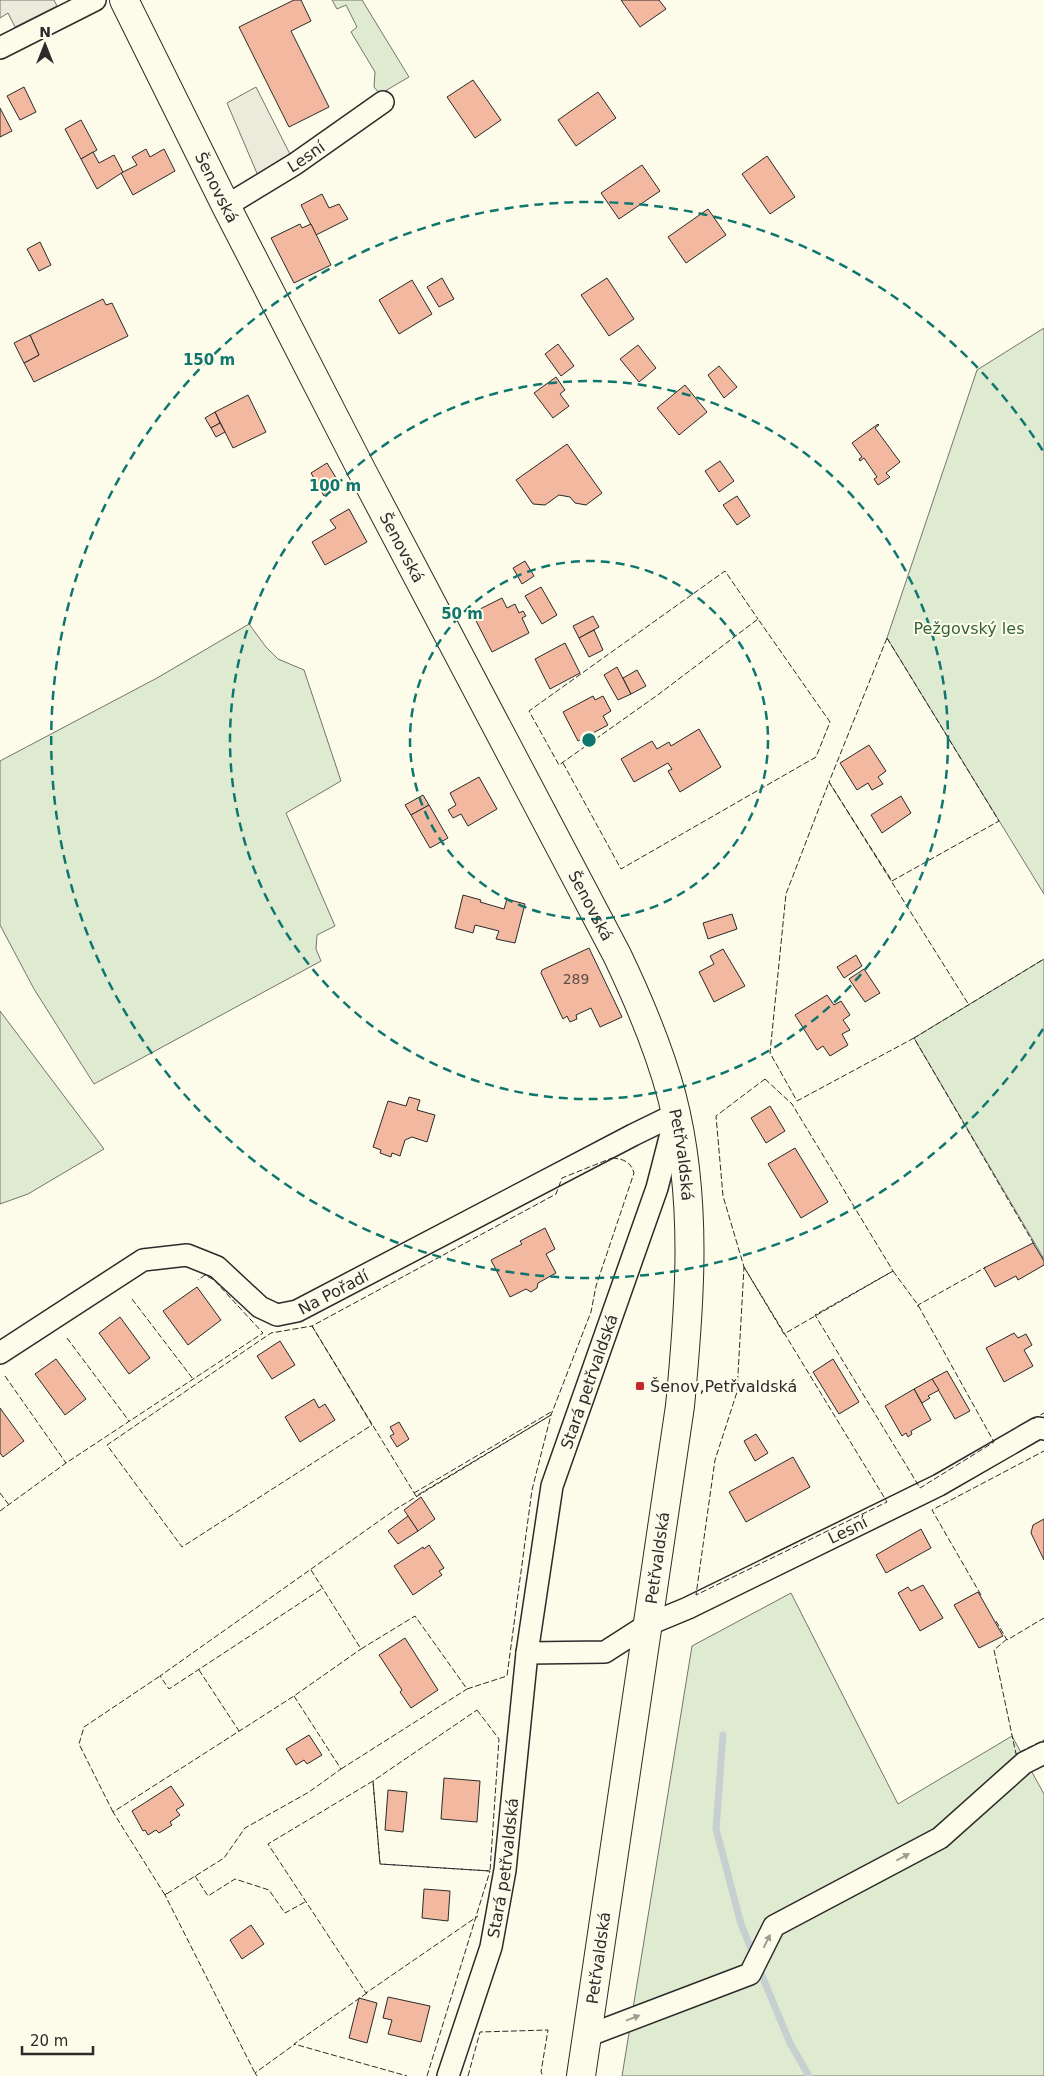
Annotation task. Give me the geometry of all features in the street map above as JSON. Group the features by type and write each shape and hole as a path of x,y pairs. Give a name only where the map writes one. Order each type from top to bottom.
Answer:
{"main road":[{"name":"Šenovská","path":"124,0 226,206 358,462 602,925 630,983 654,1040"},
{"name":"Petřvaldská","path":"581,2076 680,1406 686,1343 690,1258 688,1202 676,1114 654,1040"}],"street":[{"path":"0,48 95,0"},
{"name":"Lesní","path":"226,206 295,164 383,102"},
{"name":"Na Pořadí","path":"0,1353 143,1260 187,1255 217,1267 260,1306 277,1314 297,1311 617,1142 676,1114"},
{"name":"Stará petřvaldská","path":"448,2076 491,1947 505,1870 527,1653 552,1486 657,1188 676,1114"},
{"name":"Lesní","path":"647,1625 688,1608 939,1484 1038,1428 1044,1429"},
{"path":"527,1653 606,1652 647,1625"},
{"path":"587,2036 750,1974 774,1926 940,1838 1024,1763 1044,1753"}],"green space":[{"path":"332,0 362,0 409,77 380,94 374,87 375,72 351,32 357,27 346,5 337,9"},
{"name":"Pežgovský les","path":"1044,328 1044,894 887,638 977,370"},
{"path":"249,624 266,647 278,659 304,670 341,781 286,813 335,926 317,935 316,949 321,961 94,1084 34,989 0,925 0,761 157,678"},
{"path":"1044,959 1044,1259 914,1038"},
{"path":"0,1011 104,1149 28,1194 0,1204"},
{"path":"791,1593 898,1804 1012,1736 1044,1794 1044,2076 622,2076 692,1646"}],"shaded area":[{"path":"0,0 54,0 57,6 15,27 8,13 0,18"},
{"path":"256,87 295,164 262,185 227,103"}],"building":[{"path":"294,0 301,0 311,21 291,31 329,107 289,127 239,27"},
{"path":"621,0 659,0 666,9 640,27"},
{"path":"473,80 501,120 475,138 447,97"},
{"path":"24,87 36,112 20,120 7,96"},
{"path":"598,92 616,118 576,146 558,120"},
{"path":"0,108 12,131 0,137"},
{"path":"81,120 97,150 81,159 65,129"},
{"path":"146,149 150,157 164,149 175,171 133,195 121,173 137,165 132,157"},
{"path":"93,152 99,163 114,155 123,172 97,189 81,159"},
{"path":"767,156 795,197 770,214 742,174"},
{"path":"642,165 660,191 619,219 601,193"},
{"path":"322,194 329,208 339,204 348,219 316,235 301,205"},
{"path":"708,209 726,235 686,263 668,237"},
{"path":"300,224 302,228 311,224 331,265 294,283 271,238"},
{"path":"40,242 51,265 39,271 27,249"},
{"path":"442,278 454,299 439,307 427,287"},
{"path":"607,278 634,319 609,336 581,295"},
{"path":"412,280 432,314 399,334 379,300"},
{"path":"103,299 106,305 112,303 128,336 34,382 24,363 39,355 30,335"},
{"path":"30,335 39,355 24,363 14,343"},
{"path":"558,344 574,366 561,376 545,354"},
{"path":"638,345 656,368 639,382 620,359"},
{"path":"719,366 737,387 724,398 708,375"},
{"path":"556,377 565,390 560,394 569,406 553,418 534,393"},
{"path":"685,385 707,412 679,435 657,408"},
{"path":"248,395 266,432 233,448 215,412"},
{"path":"215,412 220,423 211,428 205,418"},
{"path":"220,423 225,432 216,437 211,428"},
{"path":"878,424 875,428 900,462 886,473 890,477 878,485 874,479 877,477 864,458 860,461 859,459 862,457 852,443"},
{"path":"567,444 602,493 586,505 575,503 570,497 559,495 545,505 533,504 516,480"},
{"path":"720,461 734,481 719,492 705,471"},
{"path":"327,463 341,486 324,496 311,473"},
{"path":"737,496 750,516 737,525 723,505"},
{"path":"349,509 367,542 325,565 312,542 336,528 330,520"},
{"path":"525,561 534,576 522,584 513,568"},
{"path":"541,587 557,615 542,624 525,596"},
{"path":"502,598 507,608 515,604 519,613 523,611 526,616 522,618 529,633 492,652 472,613"},
{"path":"593,616 599,627 579,638 573,626"},
{"path":"594,630 603,650 589,657 579,638"},
{"path":"565,643 580,673 550,689 535,659"},
{"path":"617,667 631,694 618,700 604,675"},
{"path":"637,670 646,686 631,694 623,678"},
{"path":"593,696 595,700 603,696 611,711 603,716 608,725 578,741 563,712"},
{"path":"699,729 721,767 680,792 668,771 672,769 668,763 634,782 621,759 652,741 657,749 669,742 671,746"},
{"path":"869,745 886,771 878,777 883,784 872,790 868,783 857,790 840,763"},
{"path":"479,777 497,809 468,826 461,814 453,818 448,810 456,805 450,793"},
{"path":"423,795 429,805 411,815 405,805"},
{"path":"901,796 911,813 882,833 871,815"},
{"path":"429,805 448,838 430,848 411,815"},
{"path":"463,895 504,909 507,899 525,904 515,943 496,939 499,931 475,925 473,933 455,928"},
{"path":"732,914 737,929 708,939 703,923"},
{"path":"589,948 622,1017 600,1027 591,1008 576,1015 577,1019 570,1022 567,1016 563,1019 541,973 542,970"},
{"path":"723,949 745,986 714,1002 699,972 714,964 710,956"},
{"path":"856,955 862,966 844,978 837,967"},
{"path":"864,969 880,993 865,1002 849,979"},
{"path":"827,995 834,1005 841,1001 850,1015 843,1020 850,1030 842,1034 848,1045 830,1056 823,1046 817,1050 795,1015"},
{"path":"409,1097 420,1100 417,1110 435,1115 427,1142 412,1137 405,1140 400,1156 392,1153 391,1157 380,1153 381,1150 373,1147 388,1101 406,1106"},
{"path":"770,1106 785,1131 766,1143 751,1118"},
{"path":"795,1148 828,1202 801,1218 768,1164"},
{"path":"545,1228 555,1249 546,1254 556,1273 538,1283 537,1288 531,1292 526,1289 510,1297 491,1260 522,1244 520,1241"},
{"path":"1033,1243 1044,1261 1044,1265 1018,1280 1016,1276 995,1287 984,1268"},
{"path":"197,1287 221,1320 188,1345 163,1311"},
{"path":"120,1317 150,1358 129,1374 99,1333"},
{"path":"1014,1333 1018,1338 1026,1334 1032,1345 1024,1350 1033,1366 1004,1382 986,1348"},
{"path":"280,1341 295,1365 272,1379 257,1356"},
{"path":"56,1359 86,1399 65,1415 35,1374"},
{"path":"833,1359 859,1402 839,1414 813,1372"},
{"path":"947,1371 970,1411 955,1419 932,1379"},
{"path":"932,1379 939,1390 928,1396 930,1398 922,1403 914,1389"},
{"path":"914,1389 931,1420 911,1431 912,1434 908,1437 906,1433 902,1436 885,1406"},
{"path":"314,1399 319,1408 325,1404 335,1420 300,1442 285,1417"},
{"path":"0,1408 24,1441 3,1457 0,1453"},
{"path":"399,1422 409,1439 397,1447 390,1436 394,1434 390,1427"},
{"path":"756,1434 768,1453 755,1461 744,1441"},
{"path":"793,1457 810,1487 746,1522 729,1492"},
{"path":"421,1497 435,1519 418,1531 404,1510"},
{"path":"408,1516 418,1531 398,1544 388,1531"},
{"path":"1044,1519 1044,1560 1031,1533 1033,1525"},
{"path":"921,1529 931,1548 886,1573 876,1555"},
{"path":"429,1545 444,1568 439,1571 442,1575 413,1595 394,1566"},
{"path":"923,1585 943,1618 920,1631 898,1593 908,1587 911,1591"},
{"path":"978,1592 1003,1636 979,1648 954,1605"},
{"path":"405,1638 438,1690 411,1708 400,1692 402,1690 379,1655"},
{"path":"309,1735 322,1755 307,1764 304,1760 296,1765 286,1749"},
{"path":"444,1778 480,1781 477,1822 441,1819"},
{"path":"171,1786 184,1805 176,1810 180,1815 170,1822 172,1825 159,1833 156,1830 148,1835 145,1830 143,1831 132,1811"},
{"path":"388,1790 407,1792 403,1832 385,1830"},
{"path":"424,1889 450,1891 448,1921 422,1918"},
{"path":"251,1925 264,1944 242,1959 230,1940"},
{"path":"388,1997 430,2006 421,2042 388,2034 392,2020 383,2018"},
{"path":"359,1998 377,2003 367,2043 349,2038"}],"waterway":[{"path":"723,1735 716,1829 741,1924 754,1956"},
{"path":"758,1966 790,2043 809,2076"}],"fence":[{"path":"563,763 621,869 816,757 830,722 758,619 659,694 559,765 529,711 725,571 758,619"},
{"path":"887,638 999,821 892,881 829,782 887,638"},
{"path":"914,1038 797,1101 770,1053 786,894 829,782 969,1005"},
{"path":"1034,1244 914,1038 1044,959"},
{"path":"765,1079 792,1104 893,1271 784,1334 744,1267 723,1196 716,1116 765,1079"},
{"path":"612,1158 626,1162 631,1166 634,1173 596,1286 591,1312 551,1415 416,1496 312,1326 556,1194 562,1178 612,1158"},
{"path":"744,1267 887,1502 696,1595 715,1460 737,1392 744,1267"},
{"path":"918,1307 918,1305 986,1267"},
{"path":"893,1271 918,1305 994,1442 920,1488 815,1315 893,1271"},
{"path":"0,1511 66,1463 263,1333 214,1280 205,1275 198,1280"},
{"path":"132,1299 193,1379"},
{"path":"312,1326 372,1425 182,1547 107,1445 271,1333 312,1326"},
{"path":"67,1338 129,1421"},
{"path":"5,1376 66,1463"},
{"path":"414,1493 551,1412"},
{"path":"1033,1419 1044,1413"},
{"path":"311,1570 361,1649 415,1616 467,1689 507,1676 532,1490 551,1415 396,1509 160,1676 169,1689 323,1588"},
{"path":"981,1595 932,1510 1044,1451"},
{"path":"0,1493 9,1505"},
{"path":"996,1621 1007,1640 1044,1618"},
{"path":"1007,1639 994,1650 1016,1754 1044,1740"},
{"path":"294,1696 341,1769 309,1792 245,1828 224,1858 165,1895 113,1812 294,1696 361,1649"},
{"path":"199,1670 239,1731"},
{"path":"113,1812 79,1744 84,1727 160,1676"},
{"path":"341,1769 467,1689"},
{"path":"477,1710 499,1739 490,1871 380,1864 373,1781 477,1710"},
{"path":"427,2076 490,1871 380,1864 373,1781 268,1844 366,1993 478,1916"},
{"path":"195,1876 208,1896 235,1879 269,1890 285,1913 305,1902"},
{"path":"167,1893 165,1895 255,2073"},
{"path":"367,1993 294,2044 407,2076"},
{"path":"468,2076 480,2032 548,2030 541,2072 543,2076"},
{"path":"257,2076 255,2073 295,2044"}],"place":[{"name":"Šenov,Petřvaldská","path":"640,1386"}]}
